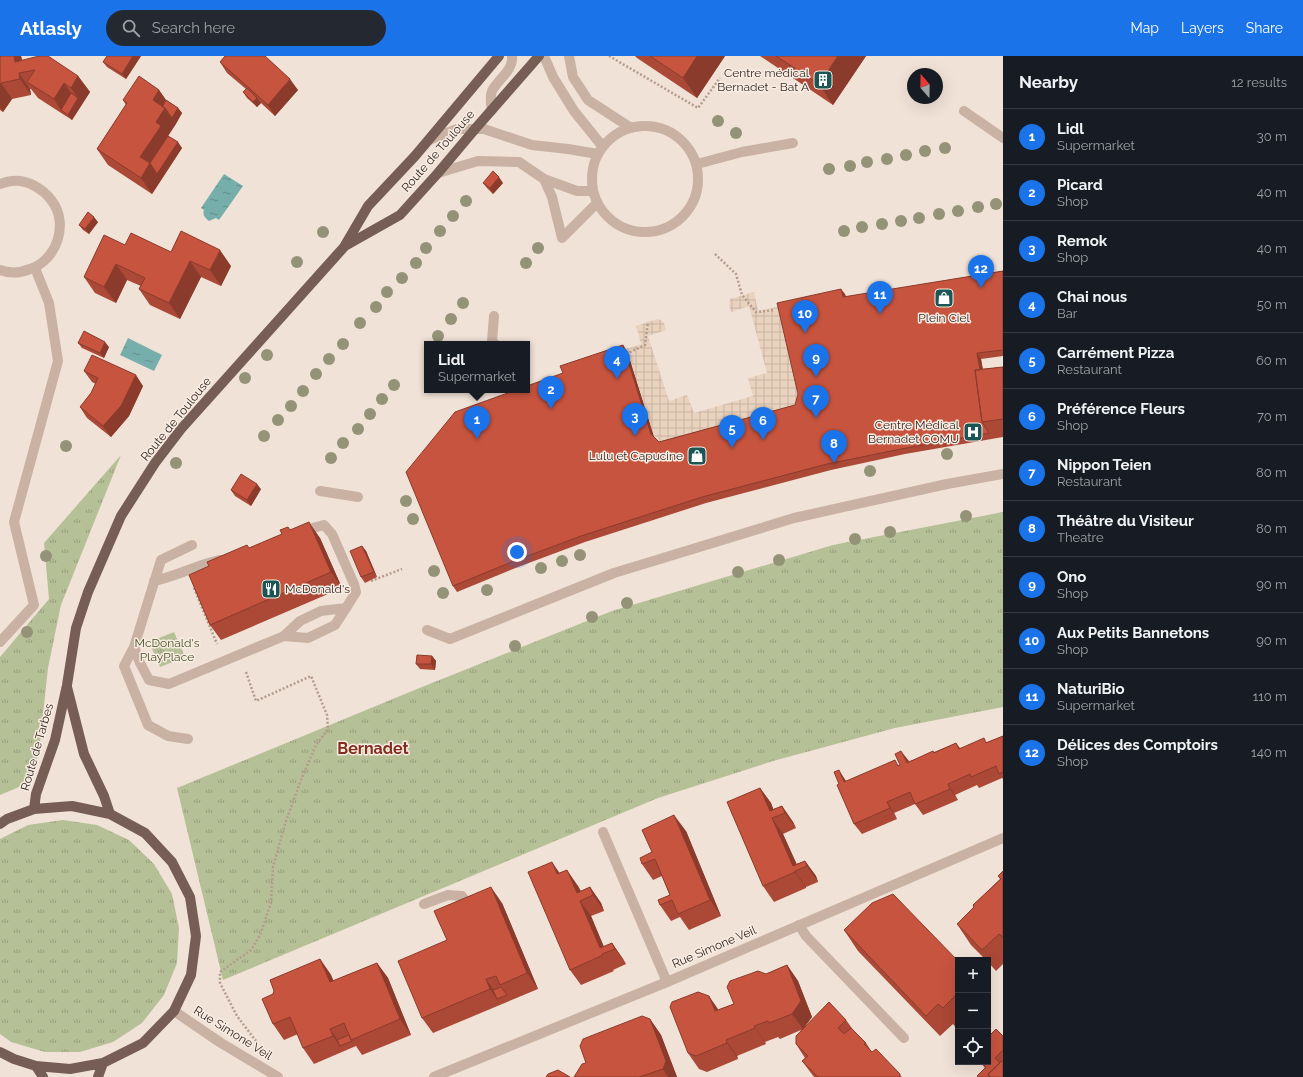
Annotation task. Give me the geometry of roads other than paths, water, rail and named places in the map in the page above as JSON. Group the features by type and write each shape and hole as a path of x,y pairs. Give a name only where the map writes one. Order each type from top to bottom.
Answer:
{"main road":[{"name":"Route de Toulouse","path":"67,685 76,628 88,592 121,516 155,463 181,429 344,247 368,206 429,140 499,56"},
{"name":"Route de Toulouse","path":"344,247 400,215 539,56"},
{"name":"Route de Tarbes","path":"34,810 36,794 55,740 67,685"},
{"name":"Route de Tarbes","path":"67,685 84,754 104,796 110,814"},
{"path":"0,824 8,819 34,810 72,806 110,814 145,833 172,862 190,897 196,936 191,975 174,1011 143,1043 103,1063 70,1069 36,1066 14,1059 0,1052"},
{"path":"98,1077 103,1063"},
{"path":"36,1066 43,1077"}],"street":[{"path":"492,110 491,93 510,68 513,61 512,56"},
{"path":"544,56 553,77 600,151"},
{"path":"569,56 572,77 588,100 631,128"},
{"path":"964,111 1003,138"},
{"path":"647,126 664,129 678,137 689,149 696,164 698,181 695,198 686,213 672,224 656,231 639,232 622,227 608,217 597,203 593,191 593,166 600,151 606,142 618,133 631,128 647,126"},
{"path":"429,140 457,129 484,129 532,145 600,151"},
{"path":"696,164 742,152 793,143"},
{"path":"438,173 478,161 519,162 544,179 577,192 593,191"},
{"path":"544,179 552,197 562,238 597,203"},
{"path":"0,184 13,181 21,182 28,183 42,190 53,201 59,216 60,231 56,246 48,259 35,268 21,272 6,272 0,270"},
{"path":"0,642 34,604 14,522 58,361 49,303 35,268"},
{"path":"492,341 494,316"},
{"path":"427,630 450,639 614,572 787,520 947,484 1003,474"},
{"path":"320,491 358,497"},
{"path":"284,636 308,638 335,625 356,592 354,584 332,534 324,525 307,529 293,535"},
{"path":"188,739 168,736 148,725 124,666 134,647 161,560 192,545"},
{"path":"154,581 204,563 228,558"},
{"path":"134,647 149,680 169,684 284,636 300,621 307,617 321,611 346,608"},
{"path":"604,832 667,982"},
{"name":"Rue Simone Veil","path":"434,1077 667,982 1003,838"},
{"path":"424,904 448,895 462,896 475,914"},
{"path":"799,925 806,936 904,1038"},
{"name":"Rue Simone Veil","path":"174,1011 221,1043 278,1077"}],"water":[{"path":"224,174 243,186 219,220 216,218 209,221 204,216 204,210 201,208"},
{"path":"128,338 162,355 154,371 120,355"}],"place":[{"name":"Centre médical Bernadet - Bat A","path":"823,80"},
{"name":"Délices des Comptoirs","path":"981,288"},
{"name":"Plein Ciel","path":"944,298"},
{"name":"NaturiBio","path":"880,314"},
{"name":"Aux Petits Bannetons","path":"805,333"},
{"name":"Ono","path":"816,377"},
{"name":"Chai nous","path":"617,379"},
{"name":"Picard","path":"551,409"},
{"name":"Nippon Teien","path":"816,418"},
{"name":"Centre Médical Bernadet COMU","path":"973,432"},
{"name":"Remok","path":"635,436"},
{"name":"Lidl","path":"477,439"},
{"name":"Préférence Fleurs","path":"763,440"},
{"name":"Carrément Pizza","path":"732,448"},
{"name":"Lulu et Capucine","path":"697,456"},
{"name":"Théâtre du Visiteur","path":"834,463"},
{"name":"McDonald's","path":"271,589"}],"district":[{"name":"Bernadet","path":"373,748"}],"park label":[{"name":"McDonald's PlayPlace","path":"167,650"}]}
